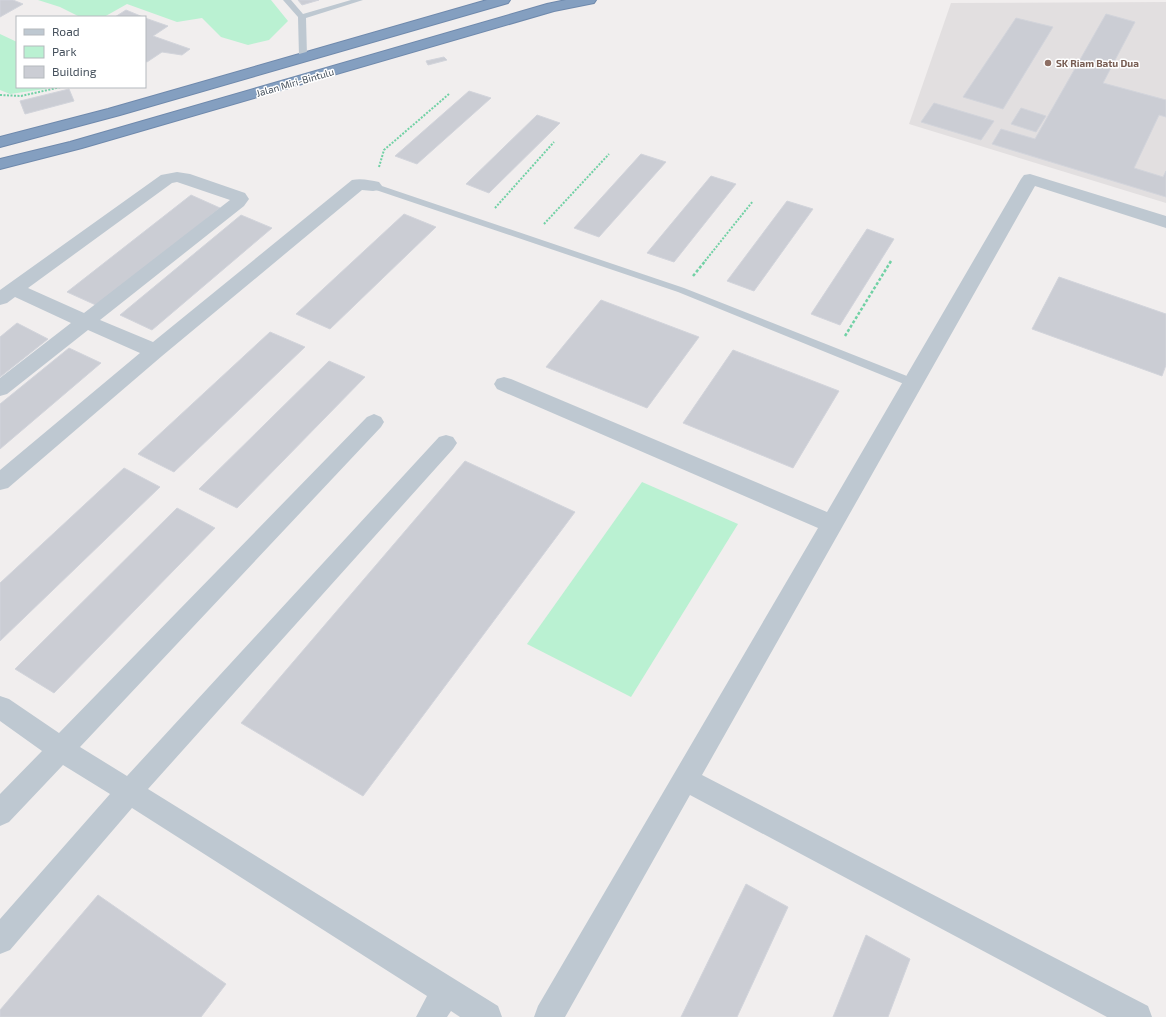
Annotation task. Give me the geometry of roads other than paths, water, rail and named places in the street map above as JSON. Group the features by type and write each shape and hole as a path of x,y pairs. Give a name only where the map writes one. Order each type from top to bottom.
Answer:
{"highway":[{"name":"Jalan Miri-Bintulu","path":"0,142 114,112 303,56 503,0"},
{"name":"Jalan Miri-Bintulu","path":"0,164 76,146 552,7 590,0"}],"street":[{"path":"0,389 240,199 239,197 184,178 177,177 167,179 7,294"},
{"path":"548,1017 1030,179 1166,222"},
{"path":"0,482 155,351 358,184 373,186"},
{"path":"7,294 84,321 155,351"},
{"path":"504,384 832,524"},
{"path":"0,814 374,422"},
{"path":"0,940 129,792 446,444"},
{"path":"0,707 129,792 487,1017"},
{"path":"685,779 1138,1017"},
{"path":"431,1017 446,991"}],"lane":[{"path":"287,0 302,17 303,56"},
{"path":"302,17 359,0"},
{"path":"373,186 681,290 913,383"}],"place":[{"name":"SK Riam Batu Dua","path":"1048,63"}]}
